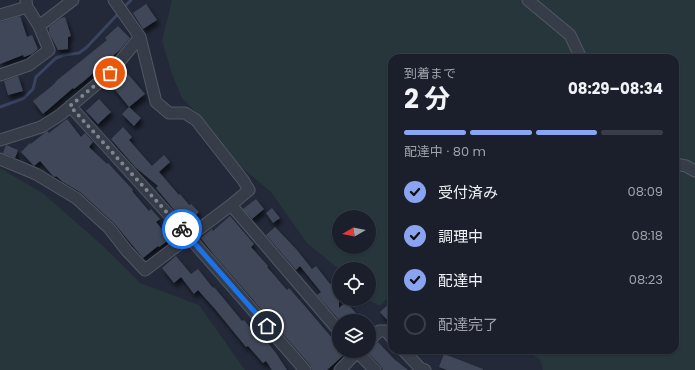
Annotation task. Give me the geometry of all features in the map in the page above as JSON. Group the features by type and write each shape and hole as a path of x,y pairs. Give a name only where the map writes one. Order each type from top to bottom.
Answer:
{"street":[{"path":"39,26 73,0"},
{"path":"528,0 570,35 579,54"},
{"path":"0,14 27,3 49,50 29,65 0,75"},
{"path":"0,159 36,174 76,198 109,228 127,251 145,270 231,205 248,190 244,180 196,120 185,113 169,113 156,102 140,37 119,7"},
{"path":"0,140 42,127 60,115 110,73 140,37"},
{"path":"70,106 189,237 305,370"},
{"path":"679,165 686,166 695,171"},
{"path":"231,205 332,323"},
{"path":"376,334 379,331 386,331 388,333"},
{"path":"407,354 420,368 425,370"},
{"path":"340,370 351,358"},
{"path":"364,358 375,370"}],"shaded area":[{"path":"172,0 695,0 695,370 543,370 540,359 531,354 679,354 679,54 388,54 388,297 380,306 376,304 376,262 332,262 332,263 307,243 271,192 241,167 182,98 172,74 162,41"},
{"path":"0,168 44,194 103,246 140,283 199,305 245,370 0,370"}],"building":[{"path":"146,4 157,20 143,29 133,13"},
{"path":"20,16 27,37 32,35 38,49 32,54 24,57 23,55 0,64 0,22"},
{"path":"65,17 71,36 68,37 68,49 58,50 49,33 49,27 61,18"},
{"path":"118,26 130,38 121,49 43,114 33,101 107,40 105,38"},
{"path":"128,74 145,94 129,107 112,86"},
{"path":"18,76 23,91 8,95 4,81"},
{"path":"99,99 111,112 98,124 86,111"},
{"path":"129,107 141,118 134,126 122,114"},
{"path":"67,119 81,137 85,133 93,142 89,147 107,164 108,163 133,190 132,191 149,211 151,209 160,219 156,222 170,239 143,258 114,223 80,192 56,176 53,176 40,161 34,166 21,152 30,143 31,144 47,131 49,133"},
{"path":"123,127 132,137 129,140 152,166 164,155 170,162 159,172 189,205 191,204 199,212 186,224 156,188 158,186 135,167 111,139"},
{"path":"6,145 18,150 15,158 3,153"},
{"path":"256,199 264,209 252,219 243,209"},
{"path":"272,208 280,218 273,223 266,213"},
{"path":"230,216 254,244 251,247 268,266 267,267 287,290 289,288 332,338 332,358 340,358 327,370 312,370 310,365 214,255 201,238 212,229 213,231"},
{"path":"275,227 297,250 312,269 316,266 330,284 332,283 332,306 339,306 339,308 341,306 350,306 357,314 334,314 317,295 321,292 300,266 296,270 266,235"},
{"path":"176,256 191,274 198,269 260,340 263,337 287,370 272,370 266,361 263,363 248,346 246,347 198,290 194,294 181,277 174,283 162,268"},
{"path":"388,305 388,321 380,312"},
{"path":"378,342 388,354 408,370 383,370 373,358 376,358 376,344"},
{"path":"444,354 483,370 447,370 439,367"}],"waterway":[{"path":"0,107 24,98 33,89 36,77 56,58 64,55 79,53 87,47 131,0"}],"way so far":[{"path":"110,73 70,106 182,229"}],"route":[{"path":"182,229 267,326"}]}
